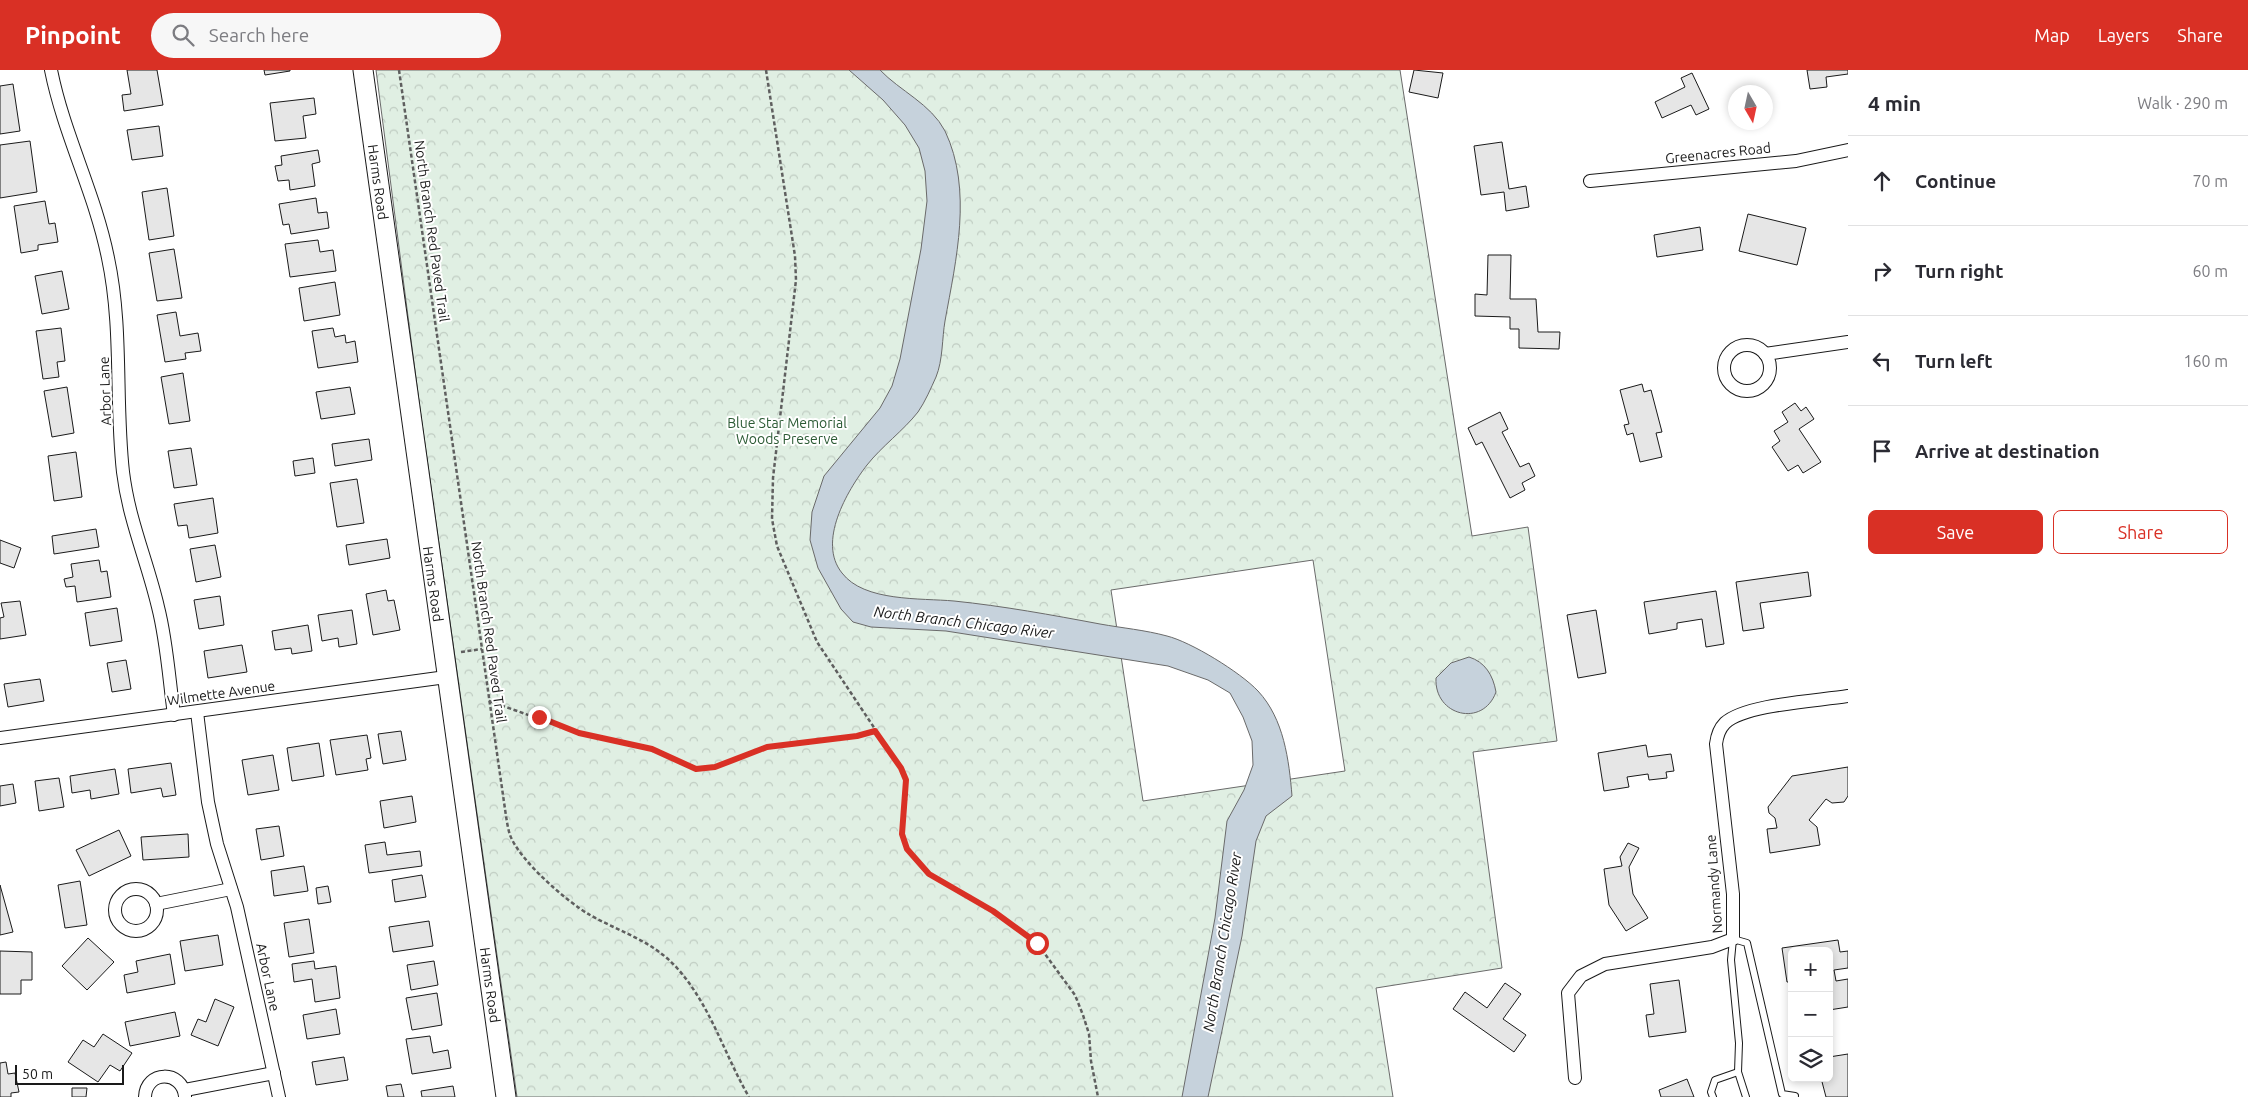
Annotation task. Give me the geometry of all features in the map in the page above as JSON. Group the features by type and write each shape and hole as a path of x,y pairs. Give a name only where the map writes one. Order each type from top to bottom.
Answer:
{"main road":[{"name":"Harms Road","path":"363,70 446,677 506,1097"}],"street":[{"name":"Arbor Lane","path":"51,70 63,118 99,224 111,274 116,310 125,486 132,526 158,608 174,715"},
{"name":"Greenacres Road","path":"1590,181 1796,160 1848,150"},
{"path":"1765,354 1848,342"},
{"name":"Wilmette Avenue","path":"0,738 446,677"},
{"name":"Normandy Lane","path":"1575,1078 1568,993 1581,976 1605,964 1712,948 1733,938 1733,894 1716,744 1718,733 1723,724 1746,712 1848,696"},
{"name":"Arbor Lane","path":"197,712 208,802 217,844 242,928 279,1097"},
{"path":"156,904 231,889"},
{"path":"145,1097 148,1085 152,1080 164,1076 177,1080 185,1093 274,1073"}],"lane":[{"path":"1746,1097 1738,1072 1739,1043 1731,960 1733,938 1747,943 1782,1094 1795,1096"},
{"path":"1713,1097 1711,1092 1715,1080 1738,1072"}],"path":[{"name":"North Branch Red Paved Trail","path":"399,70 510,836 544,878 566,899 590,915 647,942 677,967 708,1013 721,1037 737,1076 749,1097"},
{"path":"766,70 794,246 796,280 773,478 774,533 777,546 817,642 901,768 906,780 902,834 907,849 929,874 993,911 1037,943 1075,995 1083,1015 1089,1034 1091,1061 1098,1097"},
{"path":"454,653 482,649"},
{"path":"489,701 539,717 579,733 652,749 696,769 715,767 767,747 857,736 875,731"}],"green space":[{"name":"Blue Star Memorial Woods Preserve","path":"376,70 1400,70 1472,536 1528,527 1557,741 1473,752 1502,968 1376,988 1393,1097 517,1097 420,409","holes":["1313,560 1345,771 1143,801 1111,590"]}],"water":[{"name":"North Branch Chicago River","path":"849,70 880,70 924,105 939,121 945,131 953,154 958,177 960,225 954,274 936,377 918,412 867,465 844,502 834,532 833,547 835,561 842,573 864,589 878,594 1009,608 1150,632 1177,639 1215,659 1250,683 1267,702 1284,740 1292,796 1266,816 1256,841 1242,936 1208,1097 1182,1097 1215,918 1227,821 1244,790 1253,765 1252,741 1243,717 1230,693 1208,680 1168,666 946,631 871,627 853,622 841,609 818,568 810,540 812,512 824,476 880,408 892,386 900,359 921,249 927,201 925,171 919,148 905,125 883,100"},
{"path":"1469,657 1484,666 1493,680 1496,692 1490,703 1481,710 1471,713 1460,713 1451,709 1443,701 1437,691 1436,678 1451,663"}],"building":[{"path":"127,70 157,70 163,105 124,111 122,95 131,94"},
{"path":"264,70 290,70 290,71 265,75"},
{"path":"1414,70 1443,73 1438,98 1409,92"},
{"path":"1807,70 1848,70 1848,74 1826,77 1827,87 1810,89"},
{"path":"1692,73 1709,109 1696,115 1691,105 1662,118 1655,102 1685,87 1681,78"},
{"path":"13,84 20,131 0,134 0,86"},
{"path":"314,98 316,114 303,116 306,138 275,141 270,103"},
{"path":"159,126 163,156 132,160 127,130"},
{"path":"30,141 37,192 0,198 0,145"},
{"path":"1502,142 1509,189 1526,186 1529,207 1506,211 1504,192 1481,195 1474,146"},
{"path":"318,150 320,162 312,164 315,186 290,190 289,180 278,181 275,166 282,165 281,156"},
{"path":"167,188 174,236 149,240 142,192"},
{"path":"316,198 318,213 327,212 329,228 291,234 289,224 283,225 279,204"},
{"path":"45,201 49,224 55,223 58,242 38,245 38,250 21,253 14,206"},
{"path":"1748,214 1806,228 1797,265 1739,251"},
{"path":"1700,227 1703,250 1657,257 1654,235"},
{"path":"318,240 320,252 333,250 336,271 290,277 285,244"},
{"path":"174,249 182,298 157,301 149,253"},
{"path":"1488,255 1511,255 1510,299 1536,299 1538,332 1560,332 1559,349 1519,348 1519,329 1510,329 1510,317 1475,316 1475,294 1487,295"},
{"path":"62,271 69,309 42,314 35,276"},
{"path":"335,282 340,315 304,321 299,288"},
{"path":"176,312 180,336 198,333 201,351 185,353 186,359 165,362 157,315"},
{"path":"61,328 65,361 57,362 59,377 43,379 36,331"},
{"path":"333,328 335,337 345,335 346,343 355,341 358,362 318,368 312,331"},
{"path":"183,373 190,421 169,424 161,377"},
{"path":"1642,384 1644,392 1651,390 1662,432 1656,433 1662,457 1640,462 1633,433 1627,435 1624,425 1629,424 1620,390"},
{"path":"67,387 74,433 52,437 44,391"},
{"path":"350,387 355,414 321,419 316,392"},
{"path":"1795,403 1801,411 1806,407 1814,419 1799,429 1821,462 1803,473 1798,465 1788,471 1772,447 1780,441 1774,431 1788,422 1782,412"},
{"path":"1500,412 1508,429 1502,432 1520,467 1529,463 1535,476 1522,483 1525,490 1510,498 1482,442 1476,445 1468,428"},
{"path":"369,439 372,460 335,466 332,444"},
{"path":"191,448 197,485 174,488 168,451"},
{"path":"76,452 82,497 54,501 48,456"},
{"path":"313,458 315,473 295,476 293,461"},
{"path":"357,479 364,523 337,527 330,483"},
{"path":"213,498 218,533 189,538 187,525 178,526 174,504"},
{"path":"96,529 99,547 54,554 52,536"},
{"path":"387,539 390,558 349,565 346,545"},
{"path":"0,540 21,548 14,568 0,563"},
{"path":"215,545 221,577 196,582 190,549"},
{"path":"99,560 101,572 107,571 111,597 77,602 75,586 66,587 64,579 73,577 71,564"},
{"path":"1808,572 1811,596 1760,603 1764,628 1743,631 1736,582"},
{"path":"386,590 388,601 394,600 400,630 373,635 366,594"},
{"path":"1716,591 1724,644 1706,647 1702,619 1677,623 1677,629 1649,634 1644,602"},
{"path":"220,596 224,625 199,629 194,600"},
{"path":"20,601 26,635 0,639 0,618 4,617 1,603"},
{"path":"117,608 122,641 90,646 85,613"},
{"path":"352,610 357,644 339,647 338,638 322,641 318,615"},
{"path":"1596,610 1606,673 1578,678 1567,615"},
{"path":"308,625 312,651 292,654 291,648 275,650 272,631"},
{"path":"242,645 247,672 208,678 204,651"},
{"path":"126,660 131,689 112,692 107,663"},
{"path":"40,679 44,701 8,707 4,684"},
{"path":"401,731 406,760 383,764 378,734"},
{"path":"367,735 371,758 366,759 368,770 336,775 330,740"},
{"path":"319,743 324,776 292,781 287,748"},
{"path":"1646,745 1648,757 1671,754 1674,771 1666,772 1667,778 1649,780 1648,774 1627,777 1629,787 1604,791 1598,753"},
{"path":"273,755 279,790 248,795 242,760"},
{"path":"171,763 176,795 163,797 161,788 131,793 128,769"},
{"path":"1848,767 1848,796 1844,802 1832,803 1826,799 1809,820 1817,827 1820,845 1770,853 1767,829 1777,828 1775,818 1769,813 1768,807 1792,776"},
{"path":"115,769 119,794 91,799 90,790 72,793 70,776"},
{"path":"59,778 64,807 39,811 35,781"},
{"path":"13,784 16,803 0,806 0,786"},
{"path":"412,796 416,822 384,828 380,801"},
{"path":"279,826 284,856 261,860 256,829"},
{"path":"119,830 131,856 89,876 76,850"},
{"path":"188,834 189,857 143,860 141,837"},
{"path":"385,842 387,855 420,851 422,866 369,873 365,845"},
{"path":"1628,843 1639,848 1629,867 1633,894 1648,918 1626,931 1609,905 1604,869 1622,866 1620,857"},
{"path":"304,866 308,891 274,896 271,871"},
{"path":"422,875 426,897 395,902 392,880"},
{"path":"80,881 87,925 65,928 58,885"},
{"path":"0,885 13,932 0,935"},
{"path":"328,886 331,902 318,904 316,888"},
{"path":"309,919 314,953 289,957 284,923"},
{"path":"429,921 433,946 393,952 389,927"},
{"path":"218,935 223,965 185,971 180,941"},
{"path":"88,938 114,962 87,990 62,966"},
{"path":"1838,940 1840,952 1848,951 1848,968 1834,970 1836,981 1848,979 1848,1007 1833,1009 1833,947 1789,947"},
{"path":"1788,947 1788,982 1787,982 1782,948"},
{"path":"0,951 32,952 32,980 21,980 21,994 0,994"},
{"path":"170,954 175,984 127,993 124,975 138,972 136,961"},
{"path":"314,961 315,969 336,966 340,998 315,1002 312,979 294,982 292,964"},
{"path":"434,961 438,985 411,990 407,965"},
{"path":"1679,980 1686,1032 1649,1037 1646,1015 1654,1014 1650,984"},
{"path":"1505,983 1521,994 1503,1019 1526,1035 1514,1052 1453,1009 1465,992 1487,1008"},
{"path":"437,993 442,1025 412,1030 406,998"},
{"path":"215,999 234,1007 218,1046 191,1035 198,1019 206,1022"},
{"path":"336,1009 340,1034 307,1039 303,1015"},
{"path":"175,1012 180,1036 130,1046 125,1022"},
{"path":"103,1034 132,1053 120,1071 110,1065 98,1082 68,1062 83,1040 94,1047"},
{"path":"430,1036 433,1053 448,1050 451,1068 412,1074 406,1039"},
{"path":"1848,1054 1848,1097 1826,1097 1822,1082 1833,1082 1833,1056"},
{"path":"344,1057 348,1080 316,1085 312,1062"},
{"path":"6,1062 8,1074 15,1073 19,1092 11,1093 11,1097 0,1097 0,1063"},
{"path":"1687,1079 1694,1097 1661,1097 1659,1090"},
{"path":"401,1084 404,1097 388,1097 386,1086"},
{"path":"453,1086 455,1097 422,1097 421,1091"},
{"path":"72,1088 87,1088 86,1097 72,1097"}],"route":[{"path":"539,717 579,733 652,749 696,769 715,767 767,747 857,736 875,731 901,768 906,780 907,790 902,834 907,849 929,874 957,888 993,911 1037,943"}]}
